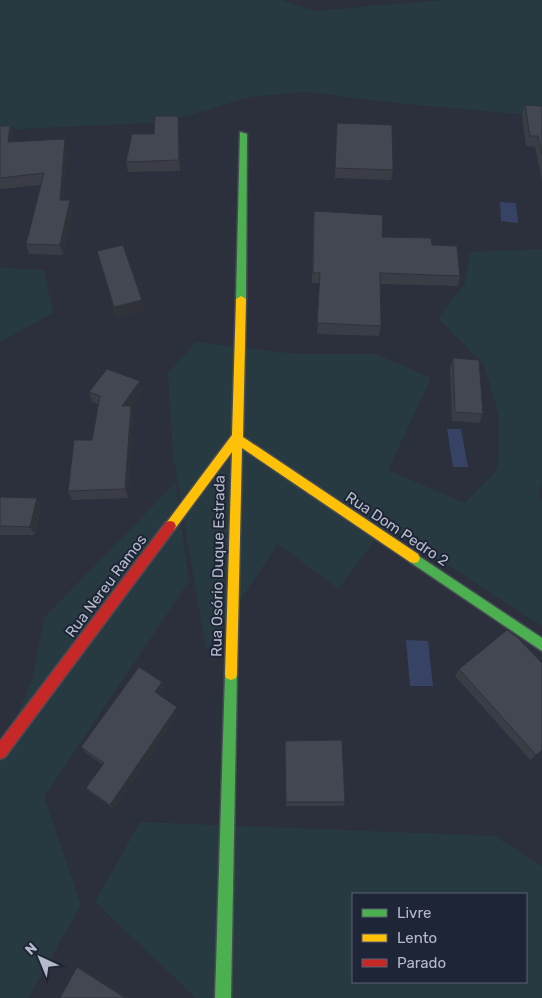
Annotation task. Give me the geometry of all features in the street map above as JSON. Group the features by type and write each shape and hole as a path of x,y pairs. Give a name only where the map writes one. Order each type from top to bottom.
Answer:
{"street":[{"name":"Rua Osório Duque Estrada","path":"223,998 240,335 243,134"},
{"name":"Rua Dom Pedro 2","path":"236,438 542,645"},
{"name":"Rua Nereu Ramos","path":"0,752 236,438"}],"shaded area":[{"path":"0,0 281,0 315,11 443,0 542,0 542,116 406,104 306,92 249,97 167,122 0,130"},
{"path":"542,249 542,480 539,498 542,501 542,626 386,525 338,589 278,544 206,651 173,454 168,373 196,342 297,354 376,354 431,378 388,470 464,503 498,469 499,416 484,365 438,318 465,283 470,252"},
{"path":"0,268 44,270 53,313 0,342"},
{"path":"175,483 189,581 44,797 81,905 28,998 0,998 0,755 33,678 44,618"},
{"path":"140,822 495,836 542,867 542,998 196,998 95,902"}],"water":[{"path":"500,202 516,203 518,223 501,221"},
{"path":"447,429 461,429 468,467 453,467"},
{"path":"406,640 428,641 433,686 410,686"}],"building":[{"path":"525,105 542,106 542,154 538,136 530,136"},
{"path":"155,116 178,116 179,160 126,162 132,134 154,134"},
{"path":"337,123 392,125 393,170 335,168"},
{"path":"0,126 10,126 8,142 65,139 60,200 70,200 60,245 26,244 44,173 0,178"},
{"path":"314,211 383,215 382,237 431,238 432,245 457,246 460,276 380,273 381,326 317,323 320,273 313,273"},
{"path":"123,245 142,300 114,307 97,251"},
{"path":"453,358 479,360 483,414 455,412"},
{"path":"107,369 140,381 122,406 131,406 125,489 68,491 74,440 92,440 100,396 89,392"},
{"path":"0,497 37,498 30,527 0,526"},
{"path":"507,630 518,638 542,663 542,750 536,755 459,669"},
{"path":"139,667 162,682 155,692 177,707 110,805 86,788 104,763 81,747"},
{"path":"342,740 345,802 286,802 285,741"},
{"path":"77,967 125,998 60,998"}],"traffic: fast":[{"path":"241,299 243,134"},
{"path":"414,558 542,645"},
{"path":"223,998 231,674"}],"traffic: slow":[{"path":"231,674 241,299"},
{"path":"236,438 414,558"},
{"path":"170,526 236,438"}],"traffic: jam":[{"path":"0,752 170,526"}]}
